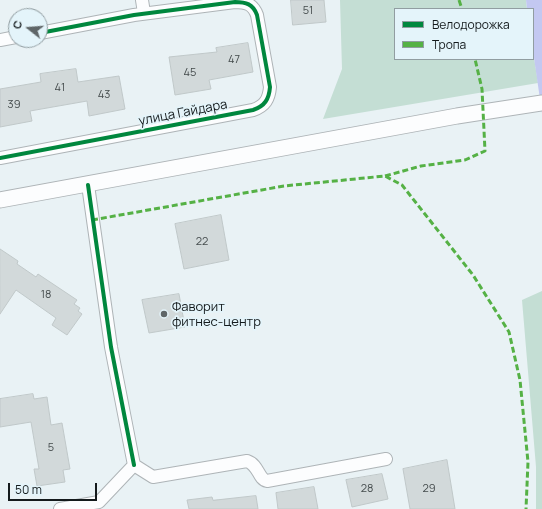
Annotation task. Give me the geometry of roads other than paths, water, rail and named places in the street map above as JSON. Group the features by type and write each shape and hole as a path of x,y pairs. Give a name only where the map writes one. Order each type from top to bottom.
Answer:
{"main road":[{"path":"0,200 457,116 542,104"}],"street":[{"path":"48,32 144,14 142,0"},
{"name":"улица Гайдара","path":"0,158 253,110 266,102 269,95 270,86 257,15 254,8 249,4 235,2 144,14"},
{"path":"88,185 111,346 134,465 152,477 247,461 255,465 263,479 268,481 386,459"},
{"path":"60,509 99,502 134,465"}],"water":[{"path":"526,0 542,0 542,113 534,58 534,8 527,8"}],"place":[{"name":"Фаворит фитнес-центр","path":"164,314"}]}
